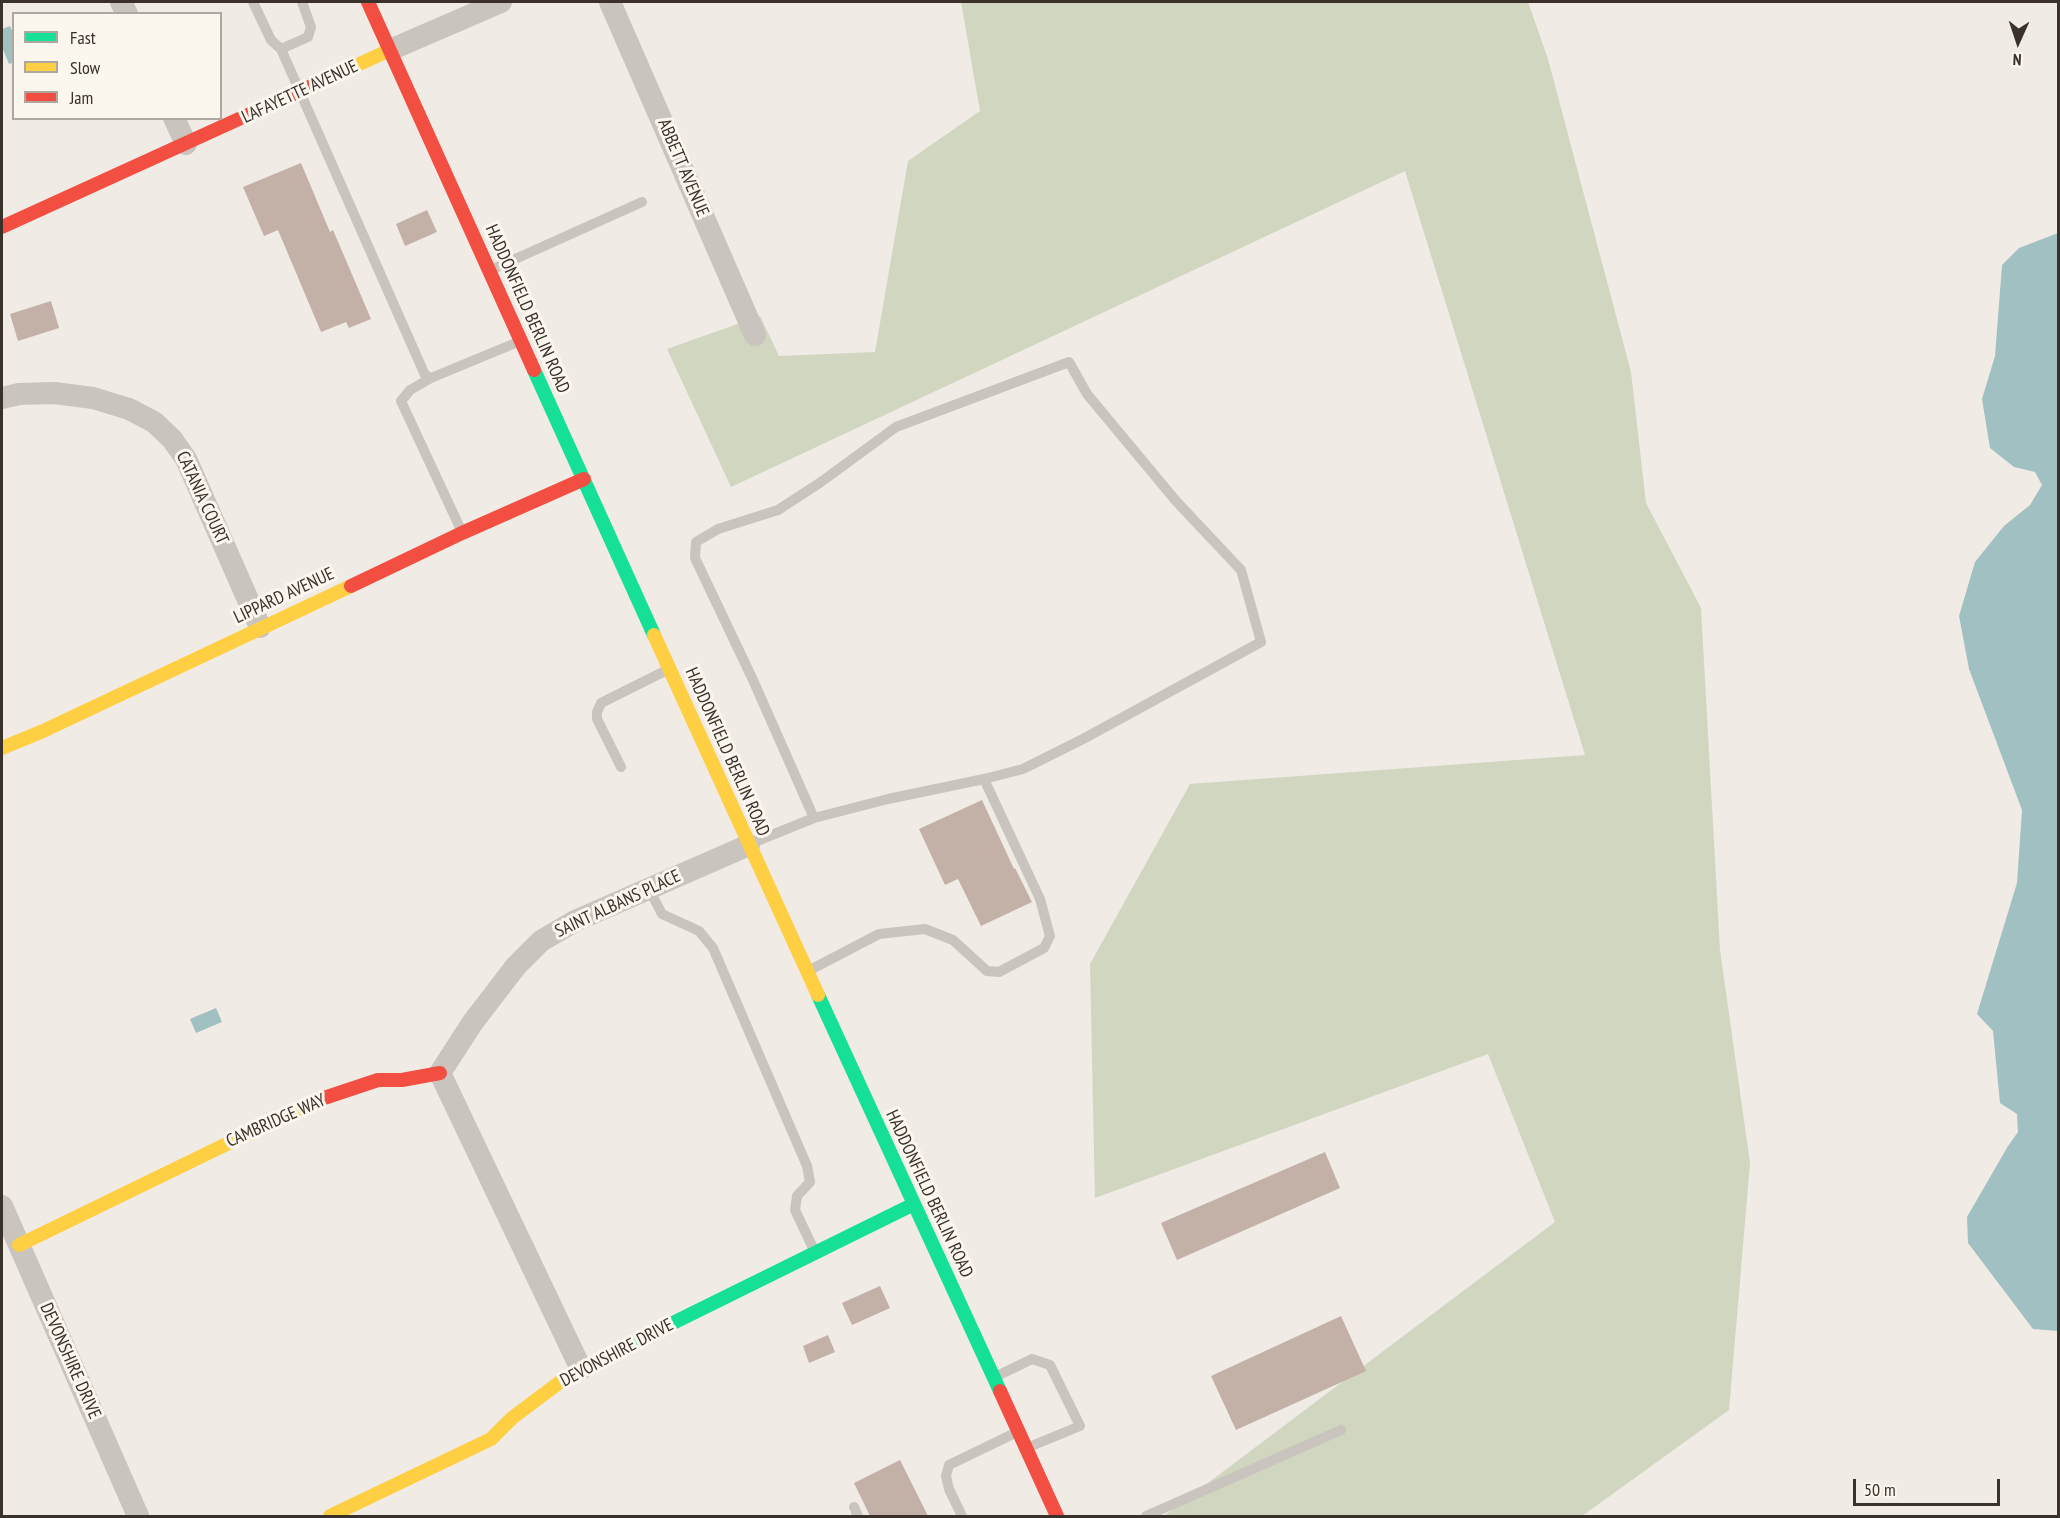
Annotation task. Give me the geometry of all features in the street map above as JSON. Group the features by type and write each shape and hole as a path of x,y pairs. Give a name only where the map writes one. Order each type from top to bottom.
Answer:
{"street":[{"name":"HADDONFIELD BERLIN ROAD","path":"368,2 807,972 1057,1516"},
{"name":"LAFAYETTE AVENUE","path":"2,227 501,2"},
{"name":"ABBETT AVENUE","path":"610,2 755,335"},
{"path":"175,120 186,144"},
{"name":"CATANIA COURT","path":"2,398 19,394 54,393 93,398 129,409 154,422 172,438 186,459 260,627"},
{"name":"LIPPARD AVENUE","path":"2,748 462,533 584,479"},
{"name":"SAINT ALBANS PLACE","path":"441,1073 473,1022 516,966 541,941 575,921 749,844"},
{"path":"441,1073 581,1369"},
{"name":"CAMBRIDGE WAY","path":"19,1245 305,1104 378,1080 402,1080 441,1073"},
{"name":"DEVONSHIRE DRIVE","path":"330,1516 491,1439 512,1418 581,1369 914,1204"},
{"name":"DEVONSHIRE DRIVE","path":"2,1206 138,1516"}],"lane":[{"path":"253,2 271,40 281,49 425,375 431,378"},
{"path":"281,49 308,37 311,27 302,2"},
{"path":"490,270 642,202"},
{"path":"462,533 401,401 410,390 431,378 521,340"},
{"path":"749,844 814,818 1023,769 1261,642 1241,570 1176,501 1087,394 1069,362 896,427 821,482 778,510 718,530 696,542 695,558 753,680 814,818"},
{"path":"621,767 597,719 601,703 670,669"},
{"path":"807,972 879,934 925,929 953,940 987,971 999,972 1044,948 1050,936 1040,899 984,779"},
{"path":"650,889 662,914 699,931 713,948 807,1166 810,1182 797,1196 795,1210 815,1253"},
{"path":"994,1378 1032,1359 1050,1365 1080,1426 1026,1448"},
{"path":"1146,1516 1341,1430"},
{"path":"963,1516 946,1476 948,1465 1018,1431"}],"green space":[{"path":"961,2 1528,2 1548,59 1631,372 1646,503 1701,608 1720,950 1750,1163 1729,1410 1582,1516 1164,1516 1555,1222 1488,1054 1095,1198 1090,964 1190,784 1585,755 1405,171 731,487 667,349 760,316 779,356 875,352 908,161 980,111"}],"water":[{"path":"10,26 12,31 12,63 9,64 2,47 2,29"},
{"path":"2058,233 2058,1331 2033,1329 1968,1243 1967,1217 2018,1132 2017,1114 2000,1103 1993,1031 1977,1014 2017,883 2022,810 1969,669 1959,616 1975,562 2004,526 2030,505 2042,485 2035,472 2014,467 1990,448 1982,399 1995,356 2002,265 2019,248"},
{"path":"216,1008 222,1022 196,1033 190,1019"}],"building":[{"path":"301,163 371,319 349,328 346,322 321,332 278,230 264,236 243,187"},
{"path":"427,210 437,232 405,246 396,224"},
{"path":"51,301 59,328 18,341 10,314"},
{"path":"982,800 1032,902 981,926 958,879 945,885 919,829"},
{"path":"1325,1152 1340,1188 1177,1260 1161,1223"},
{"path":"880,1286 890,1308 852,1325 842,1303"},
{"path":"1341,1316 1366,1371 1236,1430 1211,1376"},
{"path":"828,1335 835,1352 809,1363 803,1346"},
{"path":"900,1460 928,1516 870,1516 854,1483"}],"traffic: fast":[{"path":"534,370 654,635"},
{"path":"818,995 1000,1391"},
{"path":"604,1357 914,1204"}],"traffic: slow":[{"path":"320,82 390,50"},
{"path":"2,748 43,731 351,586"},
{"path":"654,635 818,995"},
{"path":"19,1245 315,1101"},
{"path":"330,1516 491,1439 512,1418 564,1379 604,1357"}],"traffic: jam":[{"path":"368,2 534,370"},
{"path":"2,227 320,82"},
{"path":"351,586 462,533 584,479"},
{"path":"315,1101 378,1080 402,1080 440,1073"},
{"path":"1000,1391 1057,1516"}]}
